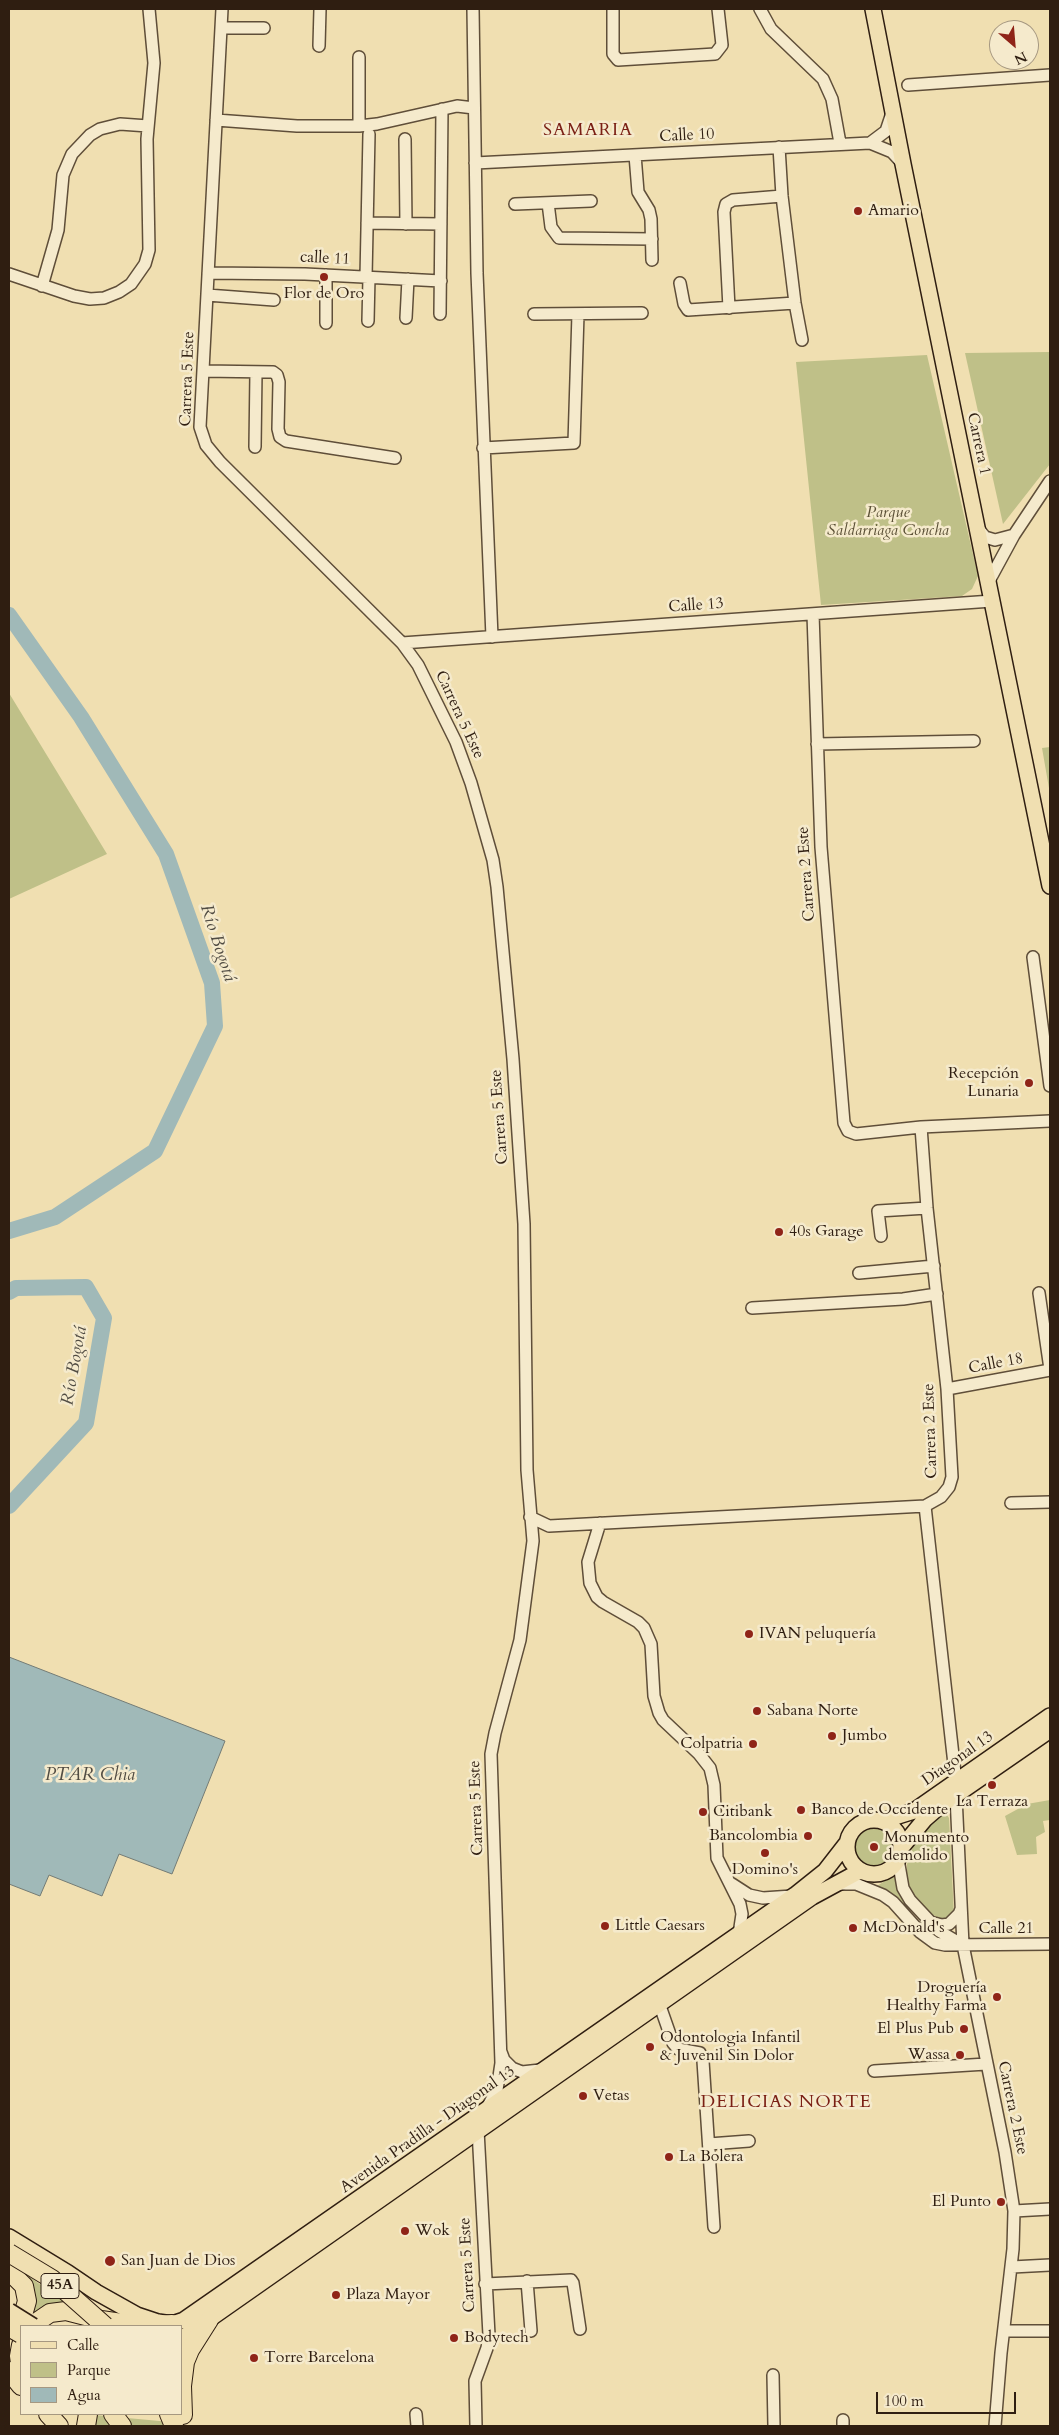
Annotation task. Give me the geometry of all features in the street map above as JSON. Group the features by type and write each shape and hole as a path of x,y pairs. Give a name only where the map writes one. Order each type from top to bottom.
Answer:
{"highway":[{"name":"45A","path":"9,2253 52,2279 104,2325"},
{"path":"9,2271 24,2286 27,2302 23,2315 9,2327 20,2333"},
{"path":"33,2325 44,2316 66,2311 136,2325"},
{"path":"182,2386 185,2362 190,2350 209,2320"},
{"path":"158,2325 172,2324"},
{"path":"20,2350 20,2363"},
{"path":"9,2371 20,2385"},
{"path":"49,2415 59,2426"},
{"path":"114,2415 122,2426"}],"main road":[{"name":"Carrera 1","path":"873,9 892,112 1050,886"},
{"name":"Diagonal 13","path":"899,1854 925,1818 956,1789 1050,1716"},
{"name":"Diagonal 13","path":"882,1821 914,1811 956,1789 1050,1730"},
{"path":"870,1820 882,1821 896,1831 899,1854 891,1868 881,1873 870,1874 860,1871 848,1857 846,1844 850,1833 858,1824 870,1820"},
{"name":"Avenida Pradilla - Diagonal 13","path":"172,2324 191,2317 212,2303 795,1895 825,1871 846,1844"},
{"name":"Avenida Pradilla - Diagonal 13","path":"182,2338 812,1897 860,1871"},
{"path":"9,2237 96,2292 137,2315 158,2322 172,2324"},
{"path":"9,2311 30,2325"}],"street":[{"path":"9,274 42,286 90,299 104,298 119,292 139,274 149,250 146,180 148,126 154,62 149,9"},
{"name":"Carrera 5 Este","path":"222,9 200,428 206,446 402,643 418,665 456,742 485,830 497,887 513,1059 524,1224 527,1470 533,1541 518,1652 495,1733 491,1754 501,2049 500,2077 497,2090 482,2114"},
{"path":"319,46 320,9"},
{"path":"473,9 482,448 492,637"},
{"path":"613,9 613,54 618,60 715,54 722,45 718,9"},
{"path":"760,9 770,29 823,79 832,99 840,144"},
{"path":"221,28 264,28"},
{"path":"359,57 359,126"},
{"path":"908,85 1050,75"},
{"path":"216,120 298,126 359,126 377,124 458,106 474,108"},
{"path":"440,314 442,110"},
{"path":"892,112 886,130 870,143 892,152 903,164"},
{"path":"42,286 58,230 63,175 72,154 90,135 100,129 120,124 148,126"},
{"path":"368,321 367,223 369,134"},
{"path":"405,139 406,224"},
{"name":"Calle 10","path":"475,164 870,143"},
{"path":"779,148 782,196 795,303 802,340"},
{"path":"635,155 638,192 649,210 652,260"},
{"path":"729,308 724,212 726,204 733,200 782,196"},
{"path":"515,204 591,201"},
{"path":"548,203 551,227 559,238 652,239"},
{"path":"367,223 441,224"},
{"name":"calle 11","path":"208,272 326,275 441,281"},
{"path":"326,275 326,323"},
{"path":"406,318 408,280"},
{"path":"680,283 684,304 688,310 795,303"},
{"path":"207,295 274,300"},
{"path":"534,314 642,313"},
{"path":"482,448 574,443 578,314"},
{"path":"203,371 273,372 277,375 279,382 278,429 280,437 286,440 396,458"},
{"path":"255,448 256,372"},
{"path":"989,581 1014,534 1050,482"},
{"path":"978,527 985,537 994,540 1014,534"},
{"name":"Calle 13","path":"402,643 992,601"},
{"name":"Carrera 2 Este","path":"813,614 821,847 844,1123 848,1131 856,1134 921,1127 926,1208 947,1389 952,1477 941,1497 925,1506 956,1789 963,1945 1007,2160 1014,2210 1012,2267 995,2426"},
{"path":"817,744 974,742"},
{"path":"1033,957 1050,1086"},
{"path":"921,1127 1050,1121"},
{"path":"880,1236 878,1211 926,1208"},
{"path":"859,1273 934,1266"},
{"path":"752,1308 903,1299 937,1294"},
{"path":"1038,1294 1050,1369"},
{"name":"Calle 18","path":"947,1389 1050,1369"},
{"path":"1011,1503 1050,1502"},
{"path":"530,1517 549,1526 925,1506"},
{"path":"600,1523 588,1562 590,1582 603,1602 638,1622 644,1628 652,1644 654,1696 658,1713 670,1728 699,1754 710,1768 713,1780 717,1858 740,1904 742,1914 739,1934"},
{"path":"533,1541 549,1526"},
{"name":"Calle 21","path":"899,1854 903,1888 910,1900 929,1922 950,1939 963,1945"},
{"path":"728,1882 749,1895 763,1898 795,1895"},
{"name":"Calle 21","path":"835,1884 856,1884 877,1891 893,1902 928,1940 945,1946 1050,1944"},
{"path":"929,1922 935,1925 949,1924 960,1914 961,1908"},
{"path":"659,2003 678,2049 700,2053 709,2144 714,2227"},
{"path":"501,2049 504,2060 512,2068 522,2072 533,2073 544,2069"},
{"path":"874,2072 986,2064"},
{"name":"Carrera 5 Este","path":"476,2426 475,2381 487,2348 489,2335 478,2130"},
{"path":"709,2144 749,2141"},
{"path":"1014,2210 1050,2209"},
{"path":"1012,2267 1050,2265"},
{"path":"485,2284 571,2280 580,2329"},
{"path":"526,2281 531,2332"},
{"path":"1004,2331 1050,2331"},
{"path":"773,2374 774,2426"},
{"path":"416,2414 417,2426"}],"green space":[{"path":"1050,352 1050,464 1003,524 965,353"},
{"name":"Parque Saldarriaga Concha","path":"927,355 978,576 972,589 962,596 821,605 796,362"},
{"path":"9,693 107,854 9,899"},
{"path":"1050,747 1050,794 1042,748"},
{"path":"1050,1800 1050,1820 1043,1821 1045,1832 1036,1837 1037,1854 1017,1855 1005,1816 1027,1804"},
{"path":"942,1814 947,1815 949,1818 954,1915 947,1922 923,1910 911,1892 907,1879 907,1864 916,1838"},
{"path":"874,1828 888,1833 893,1847 888,1861 874,1866 860,1861 855,1847 860,1833"},
{"path":"896,1874 897,1887 905,1905 894,1895 877,1886"},
{"path":"16,2268 70,2306 21,2325"},
{"path":"95,2415 181,2423 183,2426 94,2426"}],"water":[{"name":"PTAR Chia","path":"9,1657 225,1741 172,1874 119,1854 102,1896 49,1875 40,1896 9,1884"}],"waterway":[{"name":"Río Bogotá","path":"9,615 81,717 166,854 212,983 215,1026 155,1151 55,1217 9,1231"},
{"name":"Río Bogotá","path":"9,1292 16,1288 86,1287 104,1318 86,1423 9,1506"}],"place":[{"name":"Amario","path":"858,211"},
{"name":"Flor de Oro","path":"324,277"},
{"name":"Recepción Lunaria","path":"1029,1083"},
{"name":"40s Garage","path":"779,1232"},
{"name":"IVAN peluquería","path":"749,1634"},
{"name":"Sabana Norte","path":"757,1711"},
{"name":"Jumbo","path":"832,1736"},
{"name":"Colpatria","path":"753,1744"},
{"name":"La Terraza","path":"992,1785"},
{"name":"Banco de Occidente","path":"801,1810"},
{"name":"Citibank","path":"703,1812"},
{"name":"Bancolombia","path":"808,1836"},
{"name":"Monumento demolido","path":"874,1847"},
{"name":"Domino's","path":"765,1853"},
{"name":"Little Caesars","path":"605,1926"},
{"name":"McDonald's","path":"853,1928"},
{"name":"Droguería Healthy Farma","path":"997,1997"},
{"name":"El Plus Pub","path":"964,2029"},
{"name":"Odontologia Infantil & Juvenil Sin Dolor","path":"650,2047"},
{"name":"Wassa","path":"960,2055"},
{"name":"Vetas","path":"583,2096"},
{"name":"La Bolera","path":"669,2157"},
{"name":"El Punto","path":"1001,2202"},
{"name":"Wok","path":"405,2231"},
{"name":"San Juan de Dios","path":"110,2261"},
{"name":"Plaza Mayor","path":"336,2295"},
{"name":"Bodytech","path":"454,2338"},
{"name":"Torre Barcelona","path":"254,2358"}],"district":[{"name":"SAMARIA","path":"588,131"},
{"name":"DELICIAS NORTE","path":"786,2103"}]}
